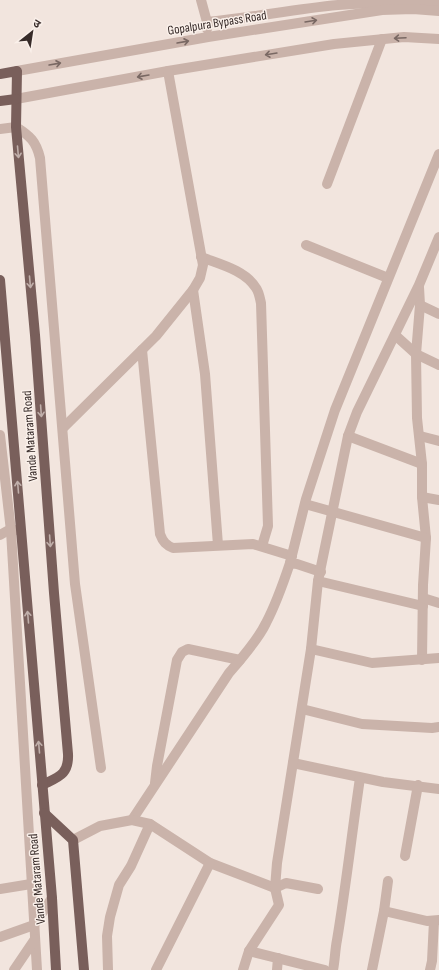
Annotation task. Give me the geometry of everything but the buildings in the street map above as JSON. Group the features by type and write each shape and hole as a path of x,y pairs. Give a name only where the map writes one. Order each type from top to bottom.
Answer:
{"main road":[{"name":"Gopalpura Bypass Road","path":"0,74 17,71"},
{"name":"Vande Mataram Road","path":"17,71 16,127 35,335 68,759 68,767 65,772 42,785"},
{"path":"0,101 16,99"},
{"name":"Vande Mataram Road","path":"0,280 52,898 56,970"},
{"path":"44,813 73,840 84,970"}],"street":[{"path":"201,0 207,22 208,37"},
{"path":"207,22 240,19 338,3 433,2"},
{"name":"Gopalpura Bypass Road","path":"17,71 208,37 382,10 413,9 439,11"},
{"path":"16,99 168,71 334,44 404,37 439,39"},
{"path":"327,184 382,39"},
{"path":"63,428 156,336 193,290 200,278 203,265 168,71"},
{"path":"0,129 16,127 31,137 38,148 40,158 75,584 101,768"},
{"path":"132,820 229,673 265,625 278,596 291,560 304,504 335,410 439,154"},
{"path":"243,970 249,951 279,905 275,888 277,863 311,649 319,576 327,533 333,512 338,478 348,436 357,412 419,285 439,237"},
{"path":"306,245 388,278"},
{"path":"201,257 231,268 248,279 257,289 261,304 268,526 262,546"},
{"path":"419,285 420,305 416,354 418,418 422,464 422,496 426,538 422,660"},
{"path":"193,290 205,374 218,545"},
{"path":"420,305 439,314"},
{"path":"395,335 416,354 439,365"},
{"path":"142,350 160,534 167,545 173,548 253,544 262,546 291,560 319,576 423,602 439,603"},
{"path":"0,435 5,531 37,970"},
{"path":"348,436 422,464"},
{"path":"420,436 439,441"},
{"path":"422,496 439,500"},
{"path":"304,504 426,538"},
{"path":"5,531 22,530"},
{"path":"154,786 177,660 182,652 188,649 240,660"},
{"path":"311,649 372,663 439,658"},
{"path":"302,709 362,724 432,728 439,727"},
{"path":"293,763 360,778 439,789"},
{"path":"333,970 360,778"},
{"path":"405,856 418,785"},
{"path":"73,840 100,826 132,820 150,824 210,863 275,888 286,883 318,889"},
{"path":"108,970 107,936 110,917 119,885 131,866 150,824"},
{"path":"156,970 210,863"},
{"path":"372,970 384,911 388,881"},
{"path":"0,889 31,884"},
{"path":"0,937 34,925 52,898"},
{"path":"384,911 427,921 437,920 430,970"},
{"path":"14,970 35,939"},
{"path":"249,951 325,970"},
{"path":"277,970 278,958"}]}
